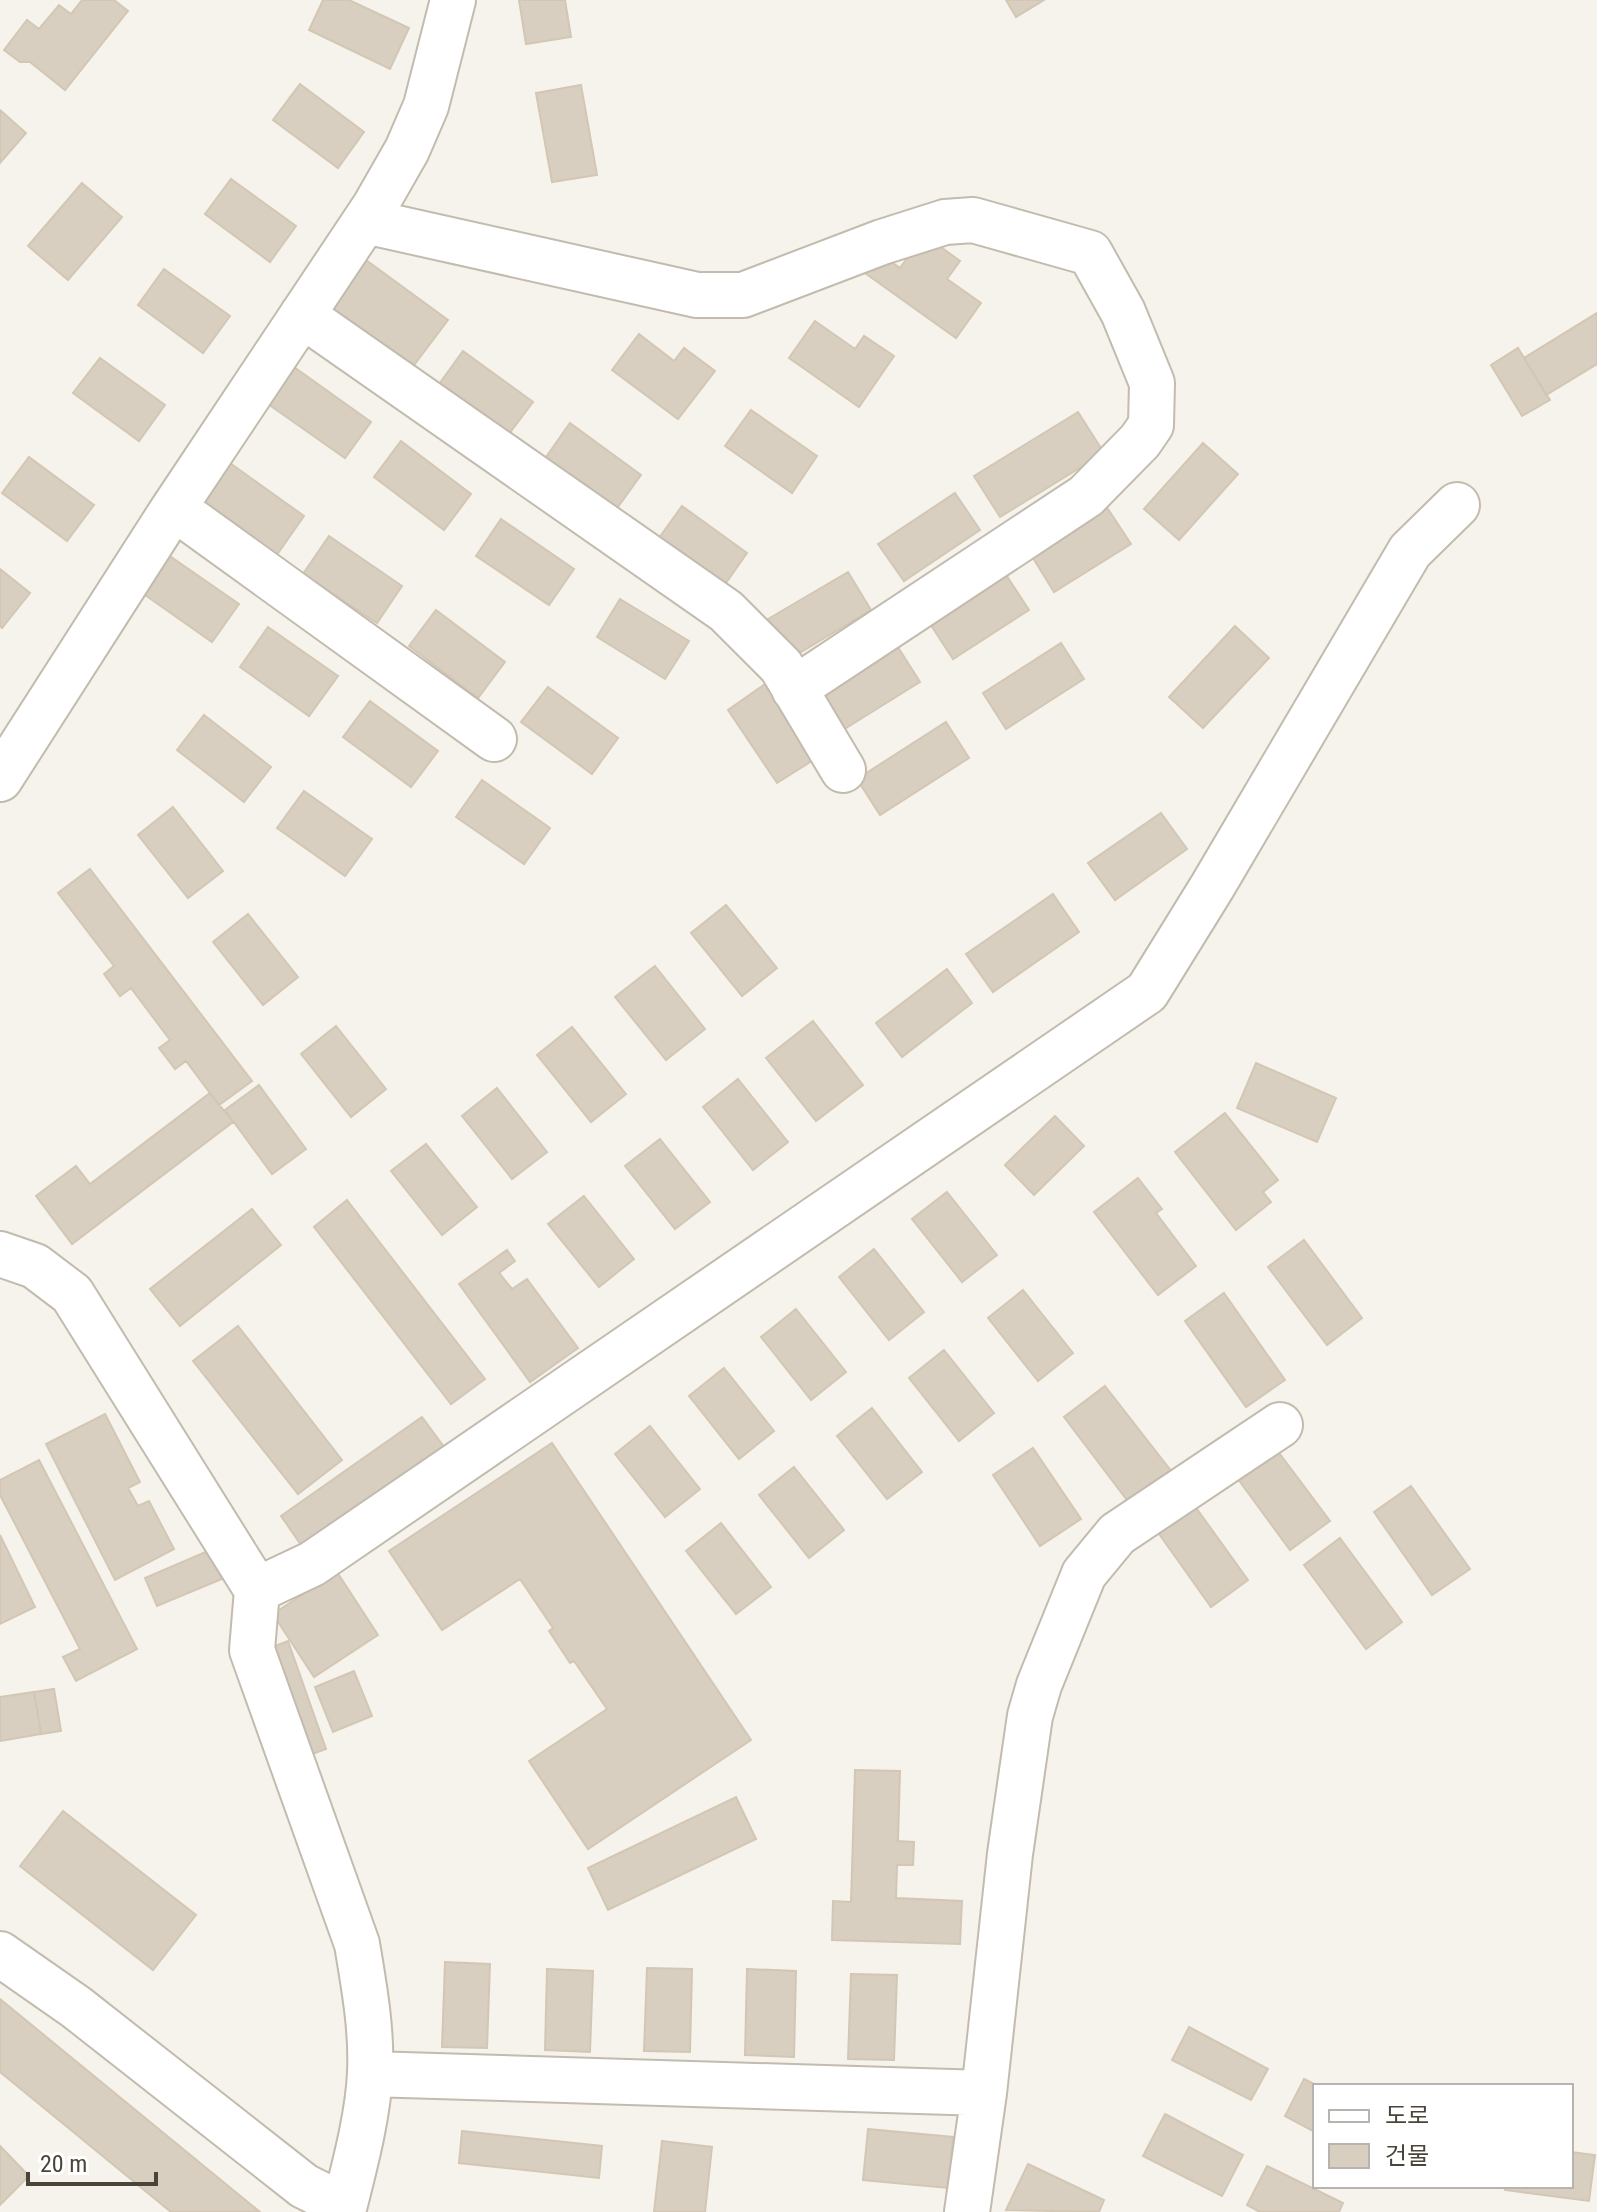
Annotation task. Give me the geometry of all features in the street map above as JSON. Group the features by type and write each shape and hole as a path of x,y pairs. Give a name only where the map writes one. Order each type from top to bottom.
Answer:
{"street":[{"path":"0,779 174,508 365,221 407,150 426,106 453,0"},
{"path":"365,221 697,295 743,295 882,242 945,222 973,220 1090,253 1123,312 1152,383 1151,425 1140,441 1086,496 794,689"},
{"path":"302,315 726,611 781,666 843,770"},
{"path":"257,1590 312,1564 1147,992 1410,551 1457,505"},
{"path":"174,508 494,739"},
{"path":"0,1254 35,1266 72,1294 257,1590 252,1650 357,1944 365,1995 370,2074 344,2209 304,2186 76,2007 0,1954"},
{"path":"967,2212 984,2093 1010,1854 1030,1716 1039,1685 1084,1574 1117,1534 1280,1425"},
{"path":"370,2074 984,2093"}],"building":[{"path":"82,0 114,0 128,11 65,90 30,62 20,62 4,50 27,20 39,29 59,5 71,14"},
{"path":"323,0 349,0 409,28 390,69 309,30"},
{"path":"519,0 565,0 571,37 526,44"},
{"path":"1006,0 1044,0 1016,17"},
{"path":"300,84 364,132 338,168 273,120"},
{"path":"581,85 597,175 552,182 536,93"},
{"path":"0,110 26,133 0,163"},
{"path":"231,179 296,226 270,262 205,214"},
{"path":"82,183 122,217 68,280 28,246"},
{"path":"927,237 960,261 947,279 981,303 956,338 865,273 880,254 900,268"},
{"path":"366,260 448,320 411,369 330,310"},
{"path":"164,269 230,316 203,353 138,305"},
{"path":"1597,313 1597,364 1546,395 1524,358"},
{"path":"815,321 855,349 864,336 894,356 859,407 789,358"},
{"path":"639,334 674,361 684,348 715,371 678,419 612,370"},
{"path":"1518,348 1550,400 1522,416 1491,365"},
{"path":"463,351 533,402 506,438 437,387"},
{"path":"100,358 165,405 139,441 73,393"},
{"path":"294,367 371,422 345,458 268,404"},
{"path":"751,410 817,456 792,493 725,446"},
{"path":"1078,412 1104,453 1000,517 974,476"},
{"path":"570,423 641,475 615,511 544,460"},
{"path":"401,441 471,494 444,530 374,477"},
{"path":"1203,443 1238,474 1179,540 1144,509"},
{"path":"29,457 94,505 67,541 2,493"},
{"path":"223,458 304,516 276,556 195,497"},
{"path":"955,493 980,530 904,581 878,544"},
{"path":"682,506 747,553 721,590 656,542"},
{"path":"1106,506 1131,544 1054,592 1030,553"},
{"path":"501,519 574,569 549,605 476,556"},
{"path":"329,536 402,586 377,623 303,574"},
{"path":"164,552 239,604 212,642 138,590"},
{"path":"0,569 30,593 2,628 0,626"},
{"path":"1003,570 1029,610 953,659 927,619"},
{"path":"848,572 871,610 791,658 768,619"},
{"path":"620,599 689,641 665,679 597,637"},
{"path":"436,610 505,662 478,698 409,646"},
{"path":"1235,626 1269,658 1203,728 1169,697"},
{"path":"268,627 338,676 309,716 240,667"},
{"path":"1061,643 1084,679 1006,729 983,693"},
{"path":"896,644 920,682 843,730 819,692"},
{"path":"765,684 815,759 777,783 728,710"},
{"path":"548,687 618,738 592,774 521,722"},
{"path":"370,701 438,751 411,787 343,737"},
{"path":"204,715 271,767 244,802 177,750"},
{"path":"946,722 969,758 880,815 857,779"},
{"path":"482,780 550,828 524,864 456,817"},
{"path":"304,791 372,839 345,876 277,828"},
{"path":"173,807 223,871 188,898 138,835"},
{"path":"1161,813 1187,849 1115,900 1088,863"},
{"path":"90,869 252,1081 219,1105 186,1061 175,1069 159,1048 170,1040 131,988 120,996 104,974 114,966 58,893"},
{"path":"1053,894 1079,932 993,992 966,954"},
{"path":"726,905 777,968 742,996 691,933"},
{"path":"248,914 298,977 263,1005 213,942"},
{"path":"655,966 705,1029 666,1060 615,997"},
{"path":"947,969 972,1003 902,1057 876,1023"},
{"path":"813,1021 863,1085 816,1121 766,1058"},
{"path":"336,1026 386,1089 351,1117 301,1054"},
{"path":"572,1027 626,1094 591,1122 537,1055"},
{"path":"1256,1063 1336,1098 1317,1142 1237,1108"},
{"path":"738,1079 788,1142 753,1170 703,1107"},
{"path":"259,1085 306,1149 272,1174 225,1110"},
{"path":"497,1088 547,1152 512,1179 462,1116"},
{"path":"210,1093 233,1122 72,1244 36,1196 76,1166 90,1184"},
{"path":"1225,1113 1278,1180 1263,1192 1271,1202 1236,1230 1175,1152"},
{"path":"1055,1116 1084,1146 1034,1195 1005,1165"},
{"path":"660,1139 710,1202 675,1229 625,1166"},
{"path":"426,1144 477,1207 442,1235 391,1171"},
{"path":"1138,1178 1162,1209 1156,1213 1196,1266 1158,1295 1094,1212"},
{"path":"947,1192 997,1255 962,1282 912,1219"},
{"path":"584,1196 634,1259 599,1287 548,1224"},
{"path":"347,1200 485,1379 451,1404 314,1227"},
{"path":"252,1209 281,1245 180,1326 150,1289"},
{"path":"1304,1240 1362,1318 1327,1345 1268,1267"},
{"path":"874,1249 924,1312 889,1340 839,1277"},
{"path":"507,1250 515,1261 499,1273 512,1289 527,1279 578,1348 530,1382 459,1284"},
{"path":"1023,1290 1073,1353 1038,1381 988,1318"},
{"path":"1224,1293 1285,1380 1246,1407 1185,1321"},
{"path":"796,1309 846,1372 811,1400 761,1337"},
{"path":"238,1326 342,1460 298,1494 193,1361"},
{"path":"944,1350 994,1413 959,1441 909,1378"},
{"path":"724,1368 774,1431 739,1459 689,1396"},
{"path":"1105,1386 1172,1472 1130,1504 1064,1417"},
{"path":"872,1408 922,1472 887,1499 837,1436"},
{"path":"105,1414 140,1482 128,1488 138,1506 149,1501 174,1549 115,1580 46,1444"},
{"path":"422,1417 450,1455 308,1555 281,1516"},
{"path":"650,1426 700,1489 665,1517 615,1454"},
{"path":"1271,1442 1330,1521 1290,1550 1232,1471"},
{"path":"552,1443 751,1740 588,1849 529,1761 607,1709 574,1661 570,1663 549,1631 553,1628 520,1579 442,1630 389,1551"},
{"path":"1033,1448 1081,1519 1040,1546 993,1475"},
{"path":"39,1460 137,1649 76,1681 63,1657 80,1649 0,1495 0,1480"},
{"path":"794,1467 844,1530 809,1558 759,1495"},
{"path":"1411,1486 1470,1569 1432,1595 1374,1512"},
{"path":"1189,1498 1248,1580 1211,1607 1152,1524"},
{"path":"721,1523 771,1587 736,1614 686,1551"},
{"path":"0,1535 35,1607 0,1624"},
{"path":"1340,1538 1402,1622 1366,1649 1304,1565"},
{"path":"210,1550 222,1579 157,1606 145,1578"},
{"path":"337,1572 378,1635 314,1677 273,1614"},
{"path":"288,1641 326,1749 302,1758 264,1650"},
{"path":"354,1671 372,1716 333,1732 315,1687"},
{"path":"54,1689 61,1731 41,1734 34,1692"},
{"path":"34,1692 41,1734 0,1741 0,1697"},
{"path":"855,1770 900,1771 898,1841 914,1842 913,1865 897,1865 896,1898 962,1901 960,1944 832,1940 833,1901 851,1902"},
{"path":"736,1797 756,1839 608,1910 588,1868"},
{"path":"63,1811 196,1915 153,1970 20,1866"},
{"path":"445,1962 490,1964 487,2048 442,2047"},
{"path":"647,1968 692,1969 690,2052 644,2051"},
{"path":"547,1969 593,1971 590,2052 545,2050"},
{"path":"747,1969 796,1971 794,2057 745,2055"},
{"path":"851,1974 897,1975 894,2060 848,2059"},
{"path":"0,1999 260,2212 171,2212 0,2072"},
{"path":"1189,2027 1268,2069 1251,2100 1172,2060"},
{"path":"1304,2079 1314,2084 1313,2131 1285,2116"},
{"path":"1165,2114 1243,2155 1222,2196 1143,2156"},
{"path":"868,2129 953,2137 948,2188 863,2180"},
{"path":"462,2131 602,2146 599,2178 459,2163"},
{"path":"662,2141 712,2147 705,2212 654,2212"},
{"path":"0,2146 29,2176 0,2205"},
{"path":"1573,2152 1595,2155 1589,2201 1505,2190 1573,2188"},
{"path":"1028,2164 1104,2200 1099,2212 1006,2210"},
{"path":"1267,2166 1343,2203 1339,2212 1260,2212 1247,2205"}]}
